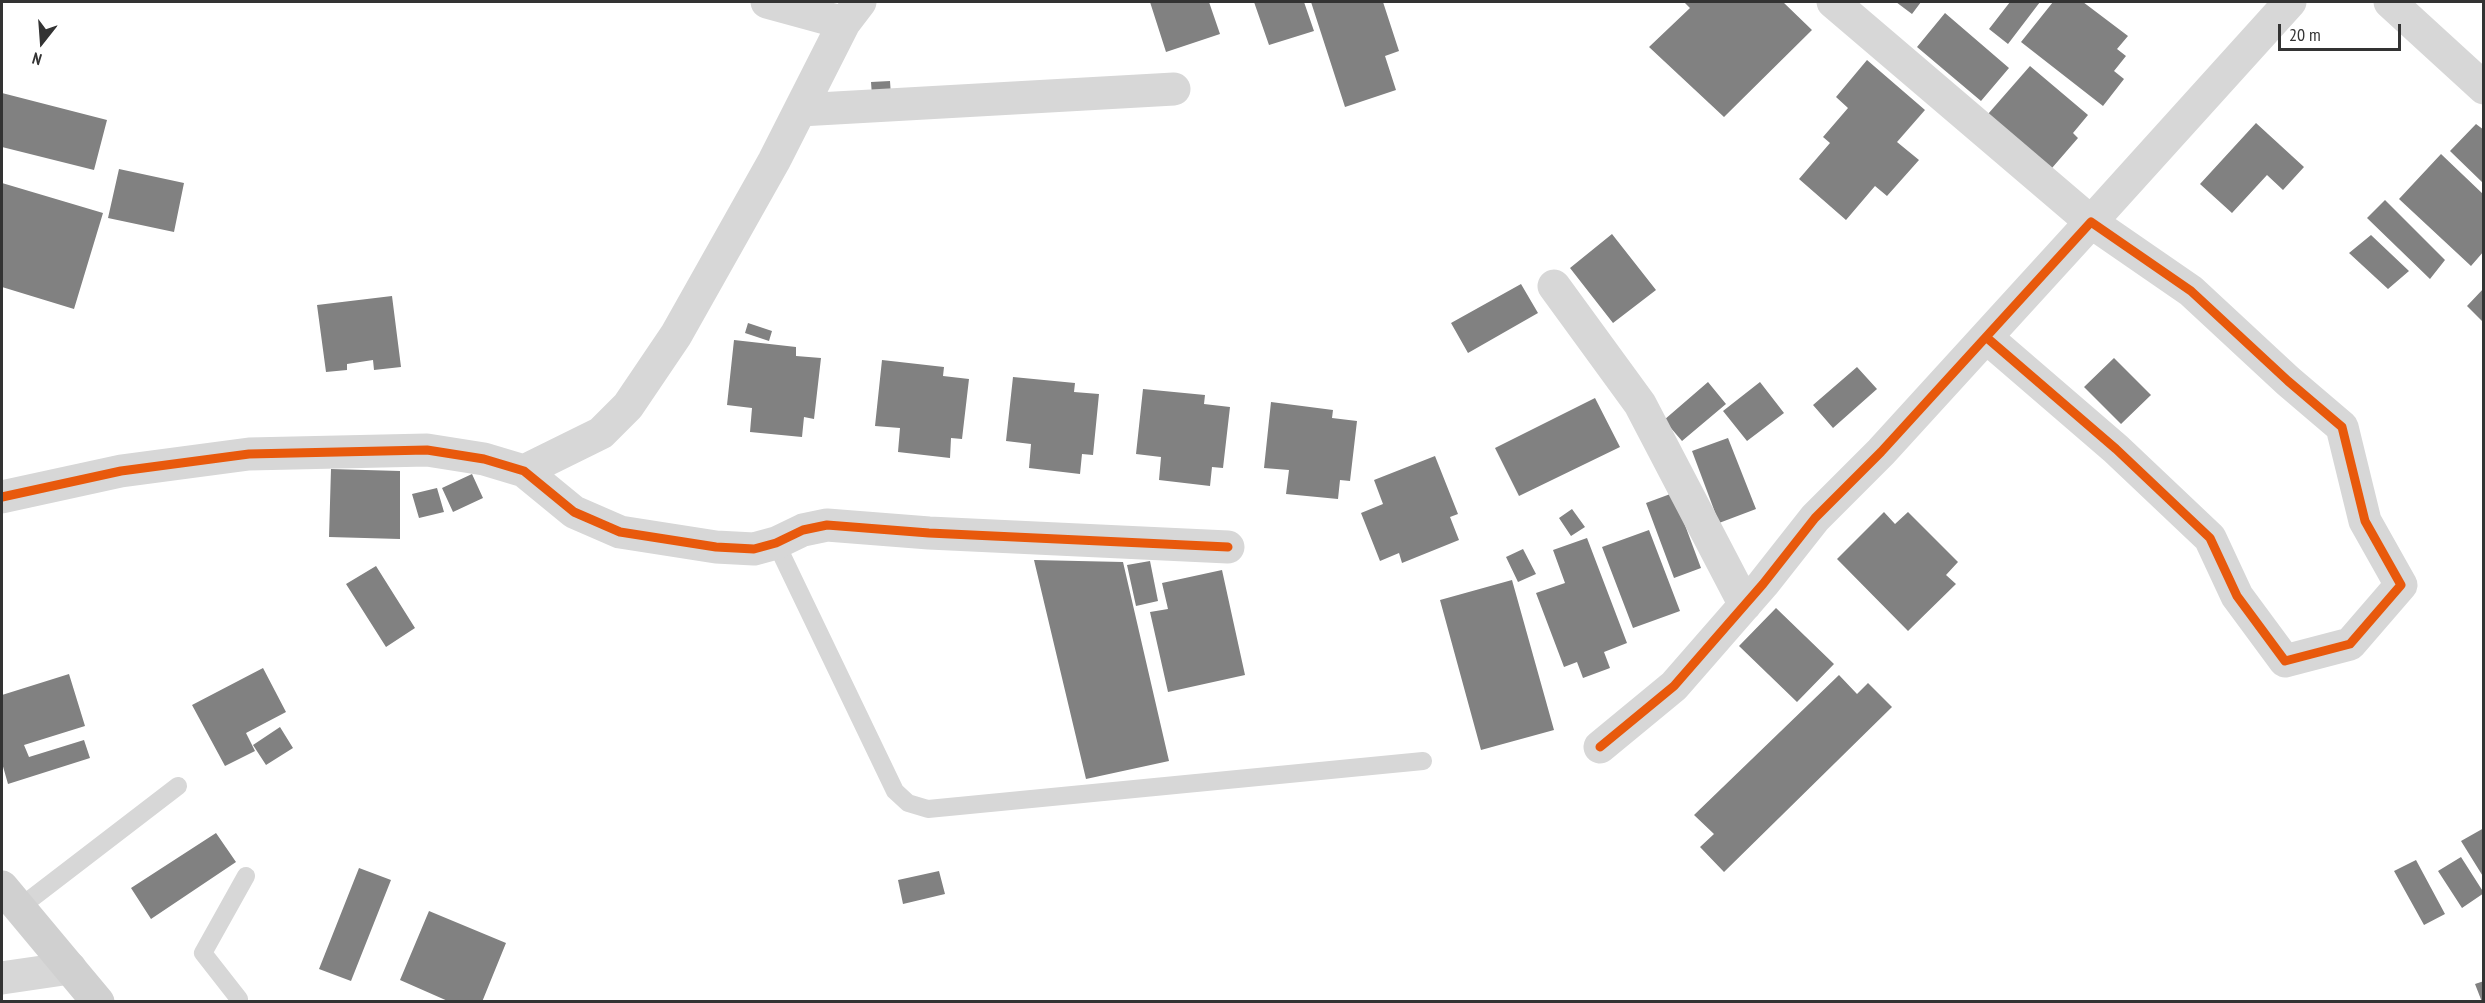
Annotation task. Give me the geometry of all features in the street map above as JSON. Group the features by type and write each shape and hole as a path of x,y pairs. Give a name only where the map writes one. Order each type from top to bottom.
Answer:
{"main road":[{"path":"10,897 98,1002"}],"street":[{"path":"524,471 601,433 628,406 676,335 774,161 852,12 766,2"},
{"path":"1833,2 2091,222 2191,291 2342,428 2366,521 2401,585 2350,644 2285,661 2237,596 2210,538 2116,450 1986,337"},
{"path":"1600,747 1674,686 1745,605 1815,518 1881,452 2290,2"},
{"path":"2390,2 2484,88"},
{"path":"800,110 1174,89"},
{"path":"1554,286 1640,404 1745,605"},
{"path":"2,497 121,471 249,454 427,450 484,459 524,471 574,512 620,532 716,547 754,549 776,543 803,530 827,525 929,533 1228,547"},
{"path":"2,978 70,968"}],"lane":[{"path":"776,543 895,791 908,803 928,809 1424,761"},
{"path":"10,897 178,786"},
{"path":"238,1002 239,999 203,952 246,876"}],"building":[{"path":"1150,2 1209,2 1220,34 1166,52"},
{"path":"1254,2 1304,2 1314,31 1269,45"},
{"path":"1311,2 1383,2 1399,51 1385,56 1396,90 1345,107"},
{"path":"1684,2 1783,2 1812,30 1724,117 1649,47 1690,8"},
{"path":"1896,2 1921,2 1912,14"},
{"path":"2010,2 2040,2 2008,44 1989,29"},
{"path":"2053,2 2083,2 2128,36 2117,49 2126,56 2114,71 2124,79 2103,106 2021,42"},
{"path":"1945,13 2009,68 1981,101 1917,47"},
{"path":"1867,60 1925,110 1897,142 1919,160 1887,196 1875,186 1846,220 1799,179 1830,143 1823,137 1848,108 1836,97"},
{"path":"2030,66 2088,115 2073,133 2078,138 2052,168 1988,114"},
{"path":"890,81 891,96 872,96 871,82"},
{"path":"2,93 107,120 94,170 2,147"},
{"path":"2256,123 2304,167 2283,190 2267,175 2232,213 2200,184"},
{"path":"2476,124 2484,130 2484,184 2450,151"},
{"path":"2441,154 2484,195 2484,251 2471,266 2399,199"},
{"path":"119,169 184,183 174,232 108,218"},
{"path":"2,183 103,213 74,309 2,287"},
{"path":"2385,200 2445,260 2430,279 2367,218"},
{"path":"1612,234 1656,290 1613,323 1570,268"},
{"path":"2371,235 2409,271 2388,289 2349,253"},
{"path":"1521,284 1538,313 1468,353 1451,323"},
{"path":"2484,288 2484,323 2467,306"},
{"path":"392,296 401,367 374,370 373,360 347,364 347,370 326,372 317,305"},
{"path":"748,323 772,331 769,341 745,333"},
{"path":"734,340 796,347 796,356 821,358 814,419 804,417 802,437 750,432 752,408 727,405"},
{"path":"2114,358 2151,395 2121,424 2084,387"},
{"path":"882,360 944,367 943,376 969,379 962,439 951,438 950,458 898,452 900,428 875,426"},
{"path":"1857,367 1877,389 1833,428 1813,405"},
{"path":"1013,377 1075,383 1074,392 1099,394 1093,455 1082,454 1080,474 1029,468 1031,444 1006,441"},
{"path":"1708,382 1726,404 1682,441 1664,420"},
{"path":"1760,382 1784,413 1747,441 1723,411"},
{"path":"1143,389 1205,395 1204,404 1230,407 1223,468 1212,467 1210,486 1159,480 1161,457 1136,454"},
{"path":"1595,398 1620,447 1519,496 1495,448"},
{"path":"1271,402 1333,410 1332,418 1357,421 1350,481 1340,480 1338,499 1286,494 1289,470 1264,468"},
{"path":"1728,438 1756,509 1719,523 1692,451"},
{"path":"1435,456 1458,514 1450,517 1459,540 1402,563 1399,553 1380,561 1361,513 1383,504 1374,480"},
{"path":"331,469 400,471 400,539 329,537"},
{"path":"472,474 483,498 453,512 442,488"},
{"path":"437,488 444,512 419,518 412,494"},
{"path":"1673,493 1701,568 1674,578 1646,503"},
{"path":"1572,509 1585,527 1571,536 1559,518"},
{"path":"1884,512 1895,524 1908,512 1958,562 1946,575 1956,584 1908,631 1837,559"},
{"path":"1649,530 1680,611 1633,628 1602,547"},
{"path":"1587,538 1627,643 1604,652 1610,668 1583,678 1577,662 1564,667 1536,593 1565,583 1553,550"},
{"path":"1523,549 1536,574 1518,582 1506,557"},
{"path":"1034,560 1123,562 1169,761 1086,779"},
{"path":"1150,561 1158,601 1136,606 1127,565"},
{"path":"376,566 415,628 386,647 346,584"},
{"path":"1222,570 1245,675 1168,692 1150,612 1168,609 1162,583"},
{"path":"1512,580 1554,730 1481,750 1440,600"},
{"path":"1776,608 1834,664 1797,702 1739,646"},
{"path":"263,668 286,712 246,733 255,751 225,766 192,705"},
{"path":"69,674 85,726 24,745 29,757 84,740 90,758 8,784 2,763 2,695"},
{"path":"1839,675 1857,694 1868,683 1892,707 1724,872 1700,847 1714,834 1694,815"},
{"path":"280,727 293,748 266,765 253,745"},
{"path":"2484,828 2484,878 2461,841"},
{"path":"216,833 236,862 151,919 131,888"},
{"path":"2461,857 2484,893 2462,908 2438,871"},
{"path":"2416,860 2445,914 2424,925 2394,871"},
{"path":"359,868 391,880 351,981 319,969"},
{"path":"939,871 945,894 903,904 898,880"},
{"path":"429,911 506,943 482,1002 450,1002 400,980"},
{"path":"2484,981 2484,1002 2482,1002 2475,984"}],"cycle path":[{"path":"1600,747 1674,686 1763,584 1815,518 1881,452 2091,222 2191,291 2288,381 2342,427 2365,521 2401,585 2350,644 2285,661 2237,596 2210,538 2116,449 1986,337"},
{"path":"2,497 121,471 249,454 427,450 484,459 524,471 574,512 620,532 716,547 754,549 776,543 803,530 827,525 929,533 1228,547"}]}
